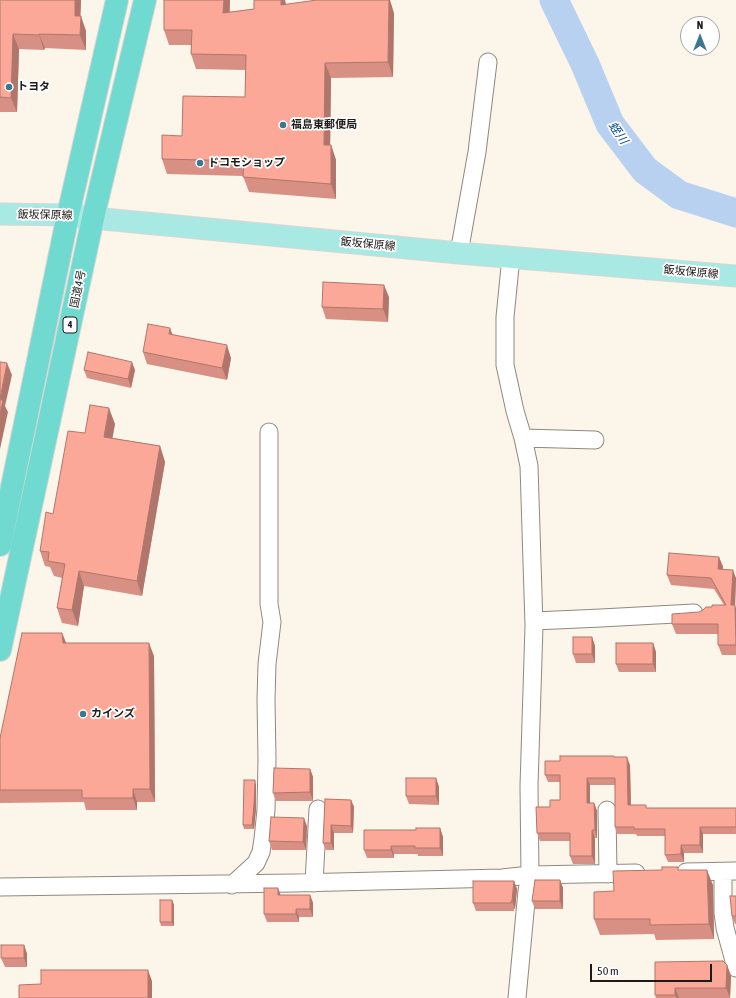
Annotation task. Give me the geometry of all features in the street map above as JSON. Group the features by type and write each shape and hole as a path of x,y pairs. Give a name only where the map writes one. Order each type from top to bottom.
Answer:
{"highway":[{"name":"4","path":"0,545 68,215 117,0"},
{"name":"国道4号","path":"0,650 93,218 145,0"}],"main road":[{"name":"飯坂保原線","path":"0,214 68,215 459,253 736,276"}],"street":[{"path":"459,253 477,152 488,62"},
{"path":"511,257 505,317 505,365 529,466 534,621 529,786 530,875 527,891 517,998"},
{"path":"232,884 256,863 261,852 266,810 267,664 272,622 269,604 269,432"},
{"path":"523,438 595,440"},
{"path":"534,621 702,612"},
{"path":"314,883 318,809"},
{"path":"607,810 608,874"},
{"path":"0,887 314,883 502,878 530,875 729,871 723,913 725,928 736,968"}],"building":[{"path":"0,0 75,0 75,16 81,16 80,35 13,34 11,98 0,97"},
{"path":"164,0 224,0 223,13 254,9 254,0 281,0 281,5 317,0 389,0 388,62 325,63 324,145 331,145 331,184 243,177 244,161 162,159 162,135 182,136 183,96 245,97 246,55 191,54 192,30 164,30"},
{"path":"323,282 384,285 383,309 322,307"},
{"path":"148,324 170,328 169,334 227,345 222,368 143,352"},
{"path":"88,352 132,362 128,379 84,370"},
{"path":"0,362 7,363 0,399"},
{"path":"0,400 3,400 0,415"},
{"path":"90,405 109,408 104,437 160,446 137,581 79,571 72,610 57,608 65,564 48,561 49,552 40,551 46,512 53,514 68,431 85,433"},
{"path":"669,553 719,557 718,569 733,570 731,605 735,605 736,645 718,645 718,624 672,624 672,614 699,612 706,607 712,607 712,605 726,605 711,578 667,575"},
{"name":"カインズ","path":"22,633 62,633 63,643 149,643 150,789 133,789 133,798 82,798 82,790 0,790 0,738"},
{"path":"573,637 592,637 592,654 573,654"},
{"path":"616,643 653,643 653,664 616,664"},
{"path":"560,756 627,757 628,805 646,805 646,808 736,808 736,827 700,827 700,845 681,845 681,854 665,855 665,829 634,829 634,827 615,827 615,778 587,778 587,803 594,803 595,830 592,830 592,856 570,856 570,833 537,833 536,807 550,807 550,800 560,800 560,775 545,775 545,761 560,761"},
{"path":"274,768 310,769 310,792 273,793"},
{"path":"406,778 436,778 436,796 406,796"},
{"path":"244,780 255,780 252,825 243,825"},
{"path":"325,799 351,800 351,826 331,825 331,843 323,843"},
{"path":"271,817 304,818 303,842 269,841"},
{"path":"416,828 440,828 440,848 391,846 391,850 364,850 364,830 416,830"},
{"path":"662,867 678,867 678,870 707,870 709,924 650,925 650,919 594,919 594,892 614,891 613,871 662,870"},
{"path":"535,880 560,880 560,901 532,901"},
{"path":"473,881 514,881 511,903 473,903"},
{"path":"264,888 278,888 278,895 310,895 310,909 296,909 296,914 264,914"},
{"path":"730,896 736,896 736,916 732,916"},
{"path":"160,900 172,900 172,922 160,922"},
{"path":"1,945 24,945 24,958 1,958"},
{"path":"723,961 727,965 726,988 675,988 675,995 655,995 655,962"},
{"path":"41,970 148,970 148,998 19,998 19,985 41,984"}],"waterway":[{"name":"蛭川","path":"554,0 585,64 610,124 645,170 679,195 736,213"}],"place":[{"name":"トヨタ","path":"9,87"},
{"name":"福島東郵便局","path":"283,125"},
{"name":"ドコモショップ","path":"200,163"},
{"name":"カインズ","path":"83,714"}]}
